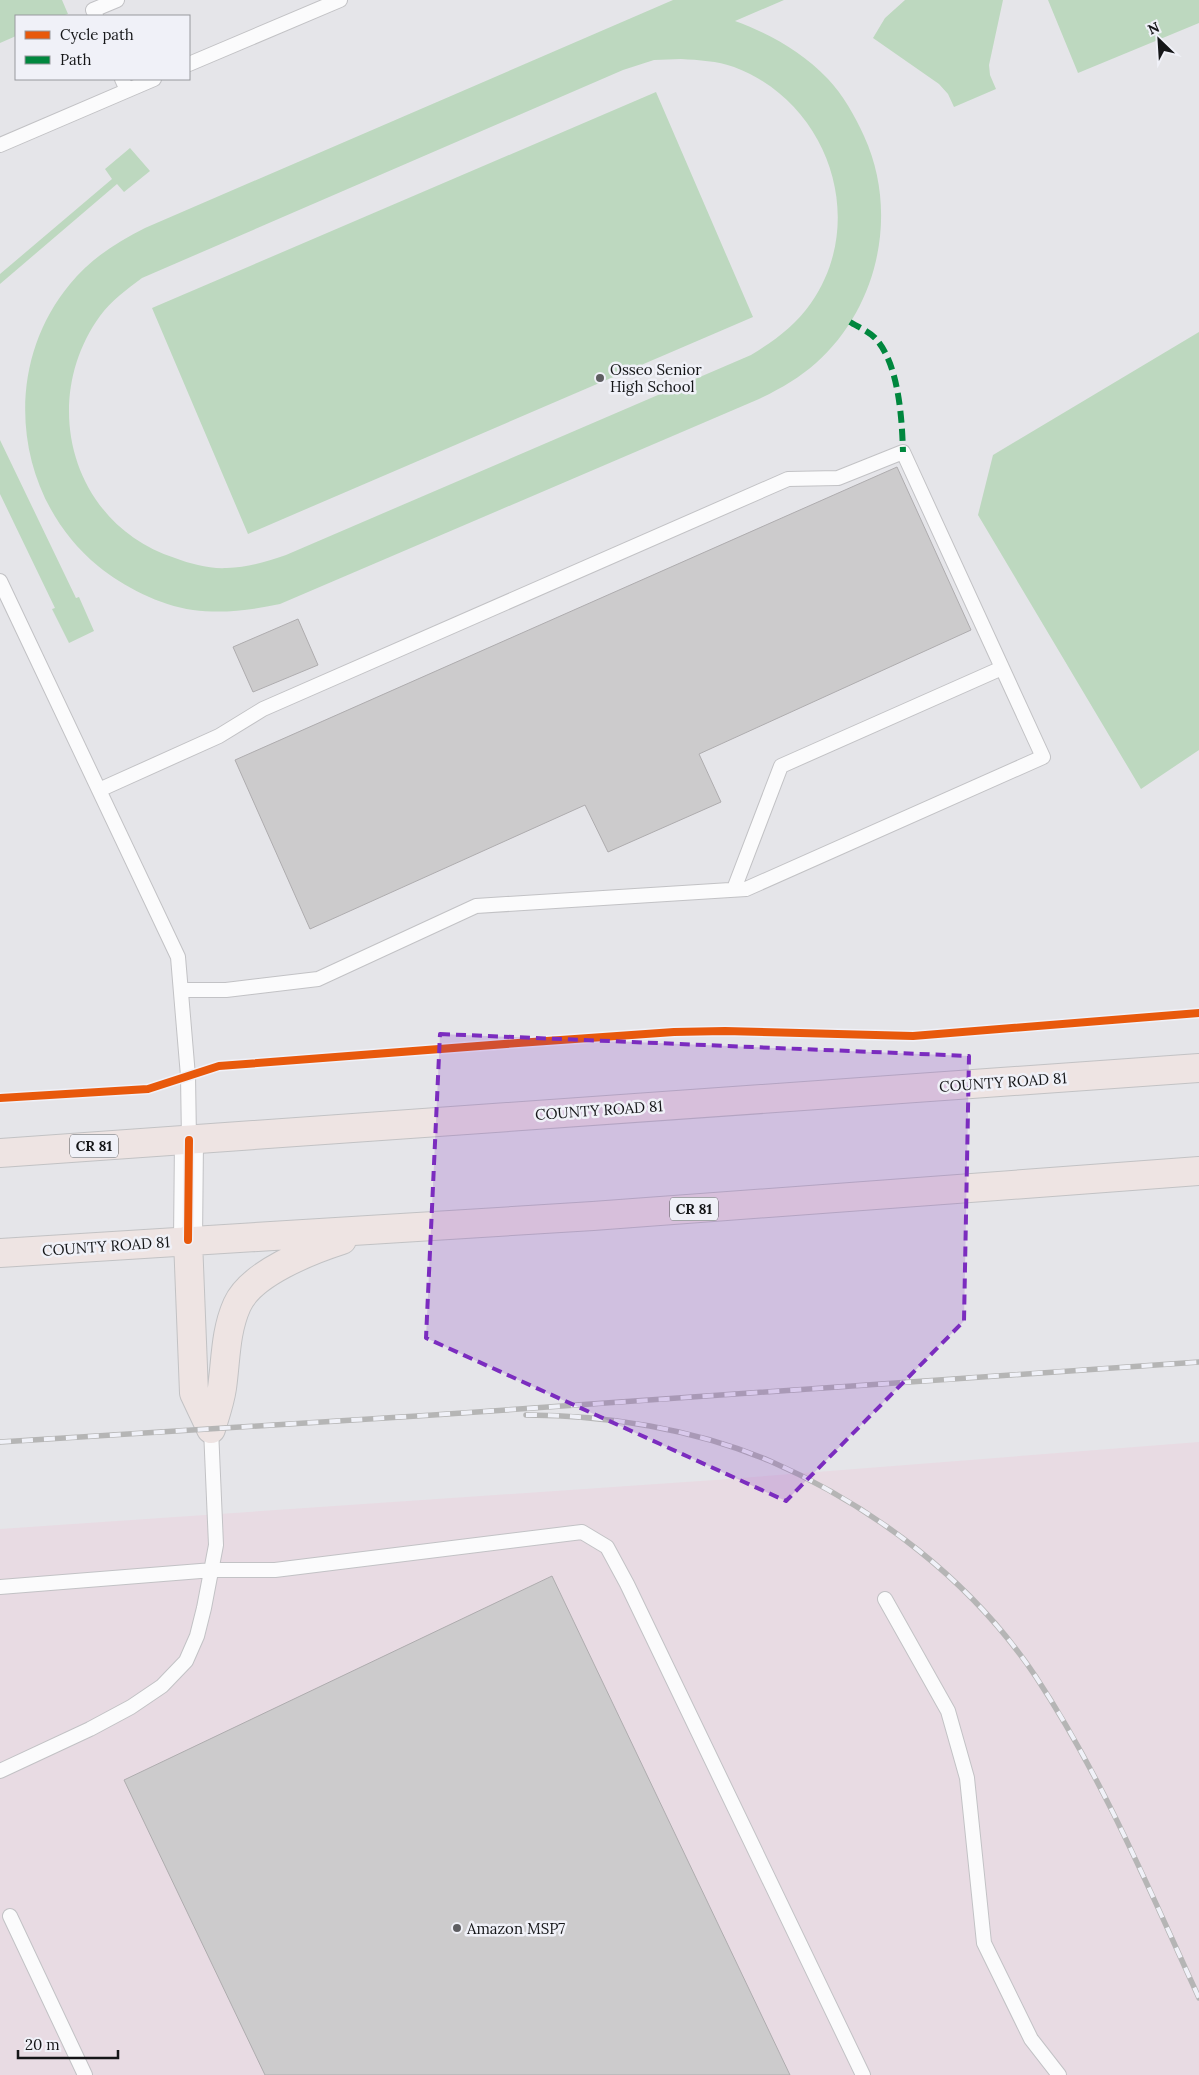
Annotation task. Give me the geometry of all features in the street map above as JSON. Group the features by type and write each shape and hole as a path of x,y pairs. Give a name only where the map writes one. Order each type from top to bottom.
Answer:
{"highway":[{"name":"COUNTY ROAD 81","path":"0,1153 1199,1068"},
{"name":"COUNTY ROAD 81","path":"0,1253 613,1215 1199,1171"},
{"path":"211,1429 221,1390 228,1335 238,1304 243,1297 254,1285 299,1256 376,1230"},
{"path":"188,1240 194,1393 211,1429"}],"street":[{"path":"188,1240 189,1140"}],"lane":[{"path":"96,15 93,10 117,0"},
{"path":"190,64 340,0"},
{"path":"0,145 125,85 149,80"},
{"path":"99,790 219,736 263,709 788,479 838,478 903,452 1042,757 746,889 476,906 318,978 226,990 182,990"},
{"path":"0,581 178,957 188,1076 189,1140"},
{"path":"734,889 780,766 1002,668"},
{"path":"0,1771 90,1729 131,1707 162,1686 186,1661 197,1636 213,1570 216,1545 211,1429"},
{"path":"0,1587 213,1570 275,1570 582,1532 607,1548 863,2075"},
{"path":"885,1599 948,1711 951,1721 967,1778 984,1943 1031,2039 1059,2075"},
{"path":"10,1916 85,2075"}],"highlighted area":[{"path":"440,1034 969,1056 964,1321 786,1501 426,1338"}],"shaded area":[{"path":"1199,1442 1199,2075 0,2075 0,1529 715,1480"}],"green space":[{"path":"0,0 62,0 68,14 15,15 15,36 0,43"},
{"path":"673,0 784,0 735,21 773,38 796,52 818,69 839,92 857,121 875,165 880,196 881,226 877,257 868,287 855,315 838,340 816,363 789,383 759,399 280,604 248,610 226,611 193,610 167,604 142,594 108,574 70,538 48,505 34,469 26,431 26,392 33,354 48,317 70,284 86,267 114,245 145,228","holes":["681,59 728,65 767,84 794,107 815,135 830,167 837,201 837,236 828,270 811,303 784,332 751,355 286,555 264,562 227,568 214,568 194,564 175,558 140,542 111,518 90,490 76,457 69,422 71,385 81,350 100,316 125,291 142,278 623,70 654,60"]},
{"path":"905,0 1003,0 989,65 990,75 996,89 954,107 948,94 939,84 873,38 885,18"},
{"path":"1048,0 1199,0 1199,23 1078,73"},
{"path":"656,92 753,317 248,534 152,308"},
{"path":"130,148 150,171 124,192 117,184 0,284 0,274 112,179 105,169"},
{"path":"1199,332 1199,750 1141,789 978,515 993,455"},
{"path":"0,440 76,598 79,597 94,631 69,643 52,609 55,608 0,494"}],"building":[{"path":"897,467 971,630 699,754 721,802 608,852 585,805 310,929 235,760"},
{"path":"298,619 318,665 253,692 233,647"},
{"name":"Amazon MSP7","path":"552,1576 790,2075 265,2075 124,1780"}],"railway":[{"path":"0,1442 433,1415 1199,1362"},
{"path":"526,1415 588,1418 650,1426 681,1432 741,1450 770,1461 847,1501 883,1524 918,1550 982,1609 1011,1642 1060,1715 1124,1834 1199,1998"}],"marked path":[{"path":"850,322 876,339 890,363 898,393 903,452"}],"cycle path":[{"path":"0,1098 148,1089 219,1066 518,1043 674,1032 725,1031 913,1036 1199,1013"},
{"path":"188,1240 189,1140"}],"place":[{"name":"Osseo Senior High School","path":"600,378"},
{"name":"Amazon MSP7","path":"457,1928"}]}
